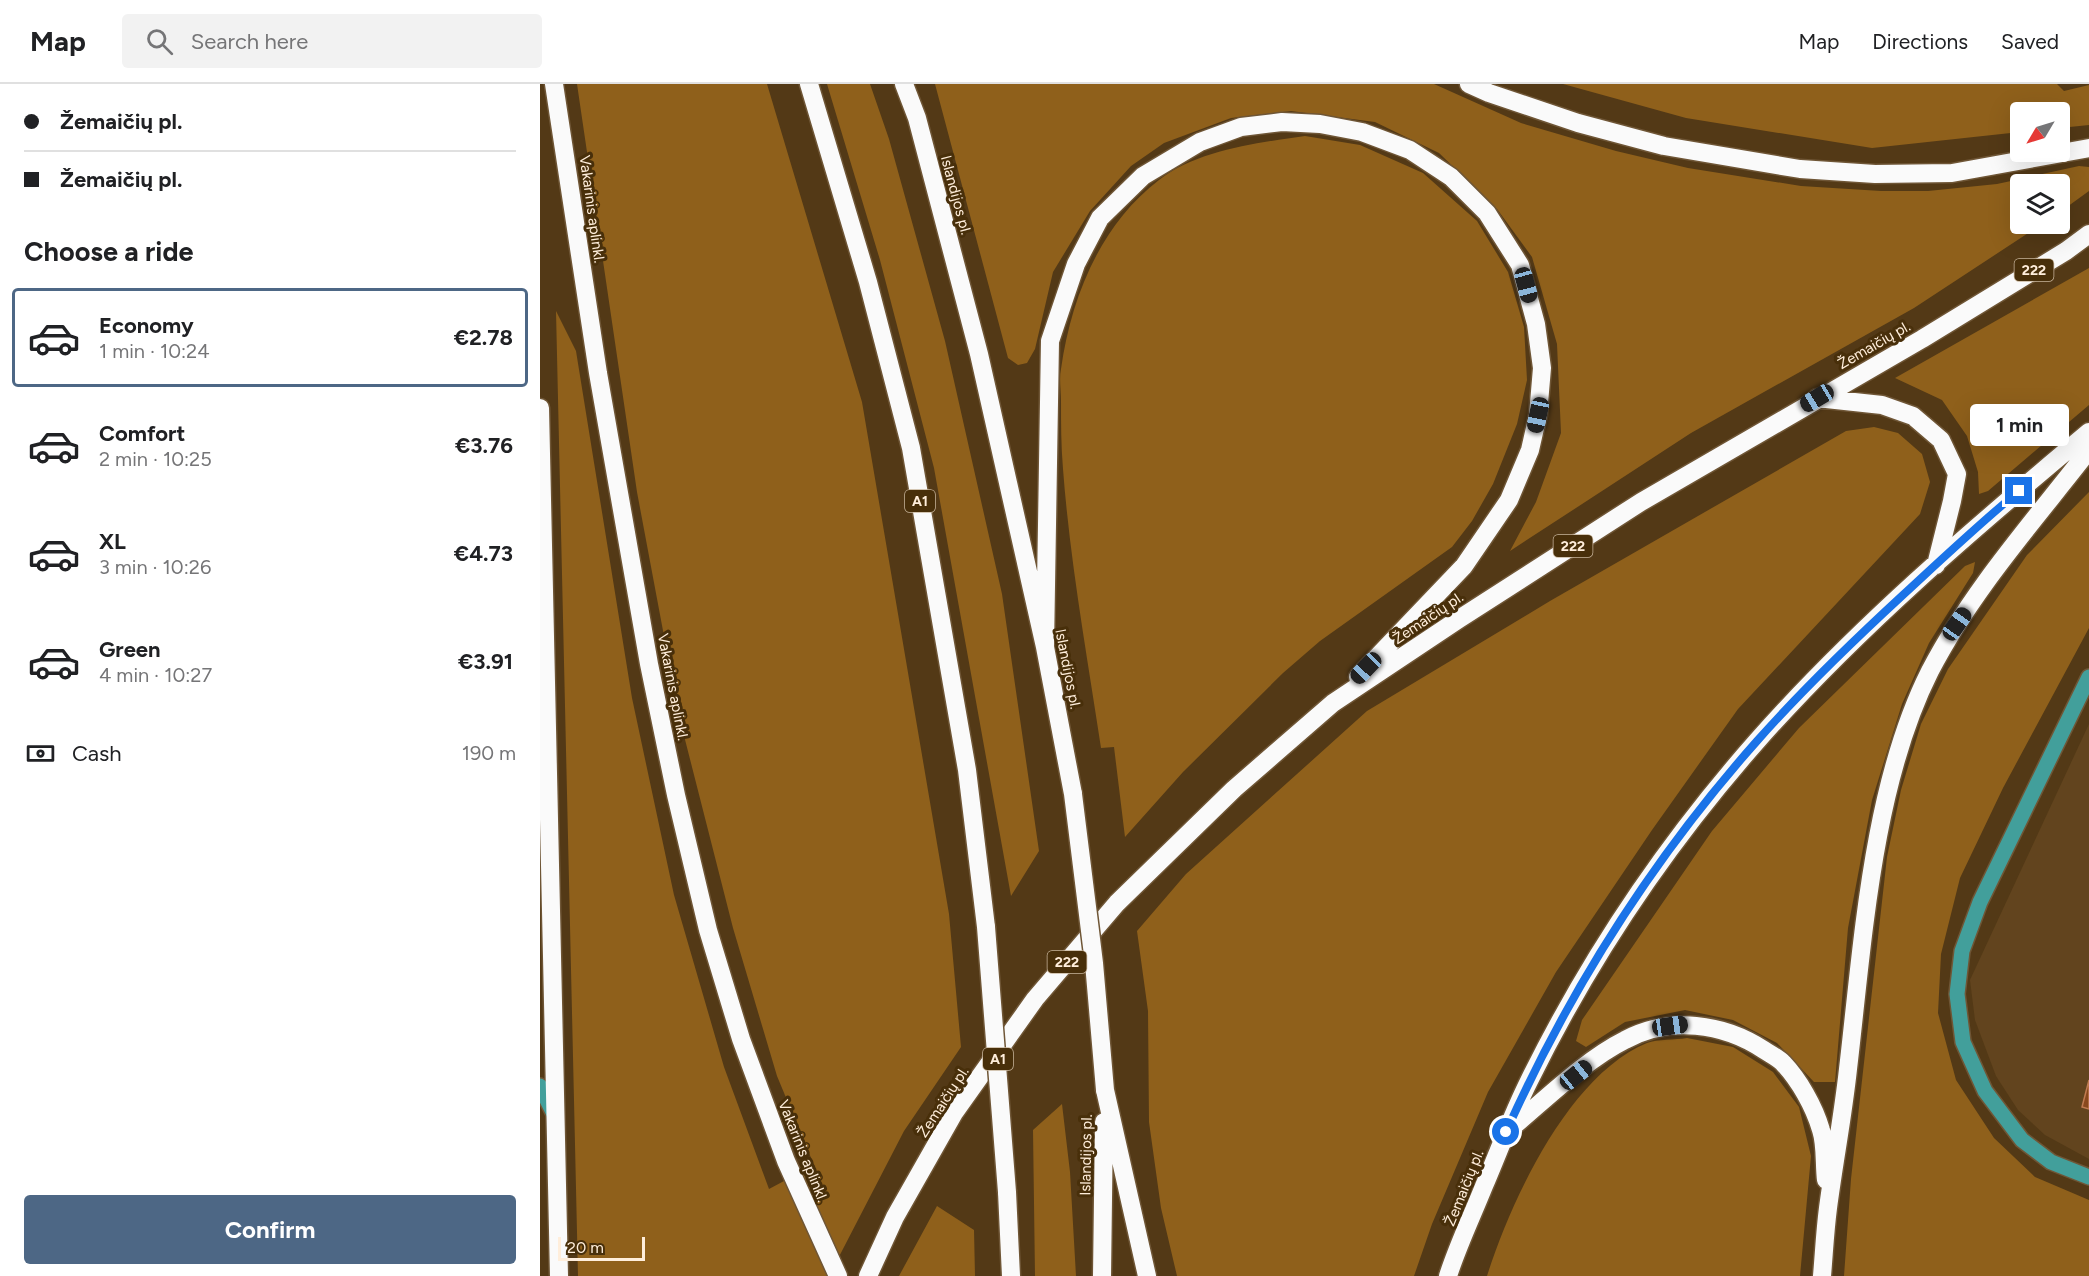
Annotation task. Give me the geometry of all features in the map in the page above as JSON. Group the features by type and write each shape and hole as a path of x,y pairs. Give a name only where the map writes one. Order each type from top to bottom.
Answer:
{"highway":[{"name":"Vakarinis aplinkl.","path":"554,84 600,385 649,664 676,795 708,930 741,1039 786,1161 838,1276"},
{"name":"A1","path":"809,84 868,282 910,448 967,770 986,927 1007,1192 1011,1276"},
{"name":"Islandijos pl.","path":"904,84 916,118 979,354 1045,647 1073,794 1094,963 1105,1090 1102,1276"},
{"path":"1469,84 1578,123 1664,146 1800,169 1875,174 1952,173 2089,148"},
{"path":"1045,647 1050,341 1076,264 1100,218 1143,176 1200,142 1241,127 1282,122 1320,124 1362,132 1410,150 1451,177 1487,213 1520,265 1536,324 1542,368 1538,415 1530,450 1509,500 1464,566 1334,703"},
{"name":"Žemaičių pl.","path":"868,1276 895,1217 954,1113 1035,999 1117,903 1234,789 1334,703 1459,618 1632,508 1817,398 1922,339 2066,251 2089,234"},
{"path":"1817,398 1882,405 1913,416 1941,440 1957,474 1936,565"},
{"path":"540,408 545,824 559,1276"},
{"name":"Žemaičių pl.","path":"1448,1276 1506,1132 1549,1041 1641,889 1692,821 1756,741 1838,655 1983,520 2089,432"},
{"path":"1822,1276 1828,1208 1844,1114 1872,876 1890,781 1909,720 1930,671 1957,624 2089,450"},
{"path":"1506,1132 1594,1060 1626,1039 1654,1029 1686,1024 1721,1029 1750,1041 1782,1062 1803,1089 1822,1131 1828,1208"},
{"path":"1105,1090 1148,1276"}],"street":[{"path":"2089,677 1980,902 1962,951 1957,994 1963,1042 1985,1091 2022,1140 2051,1162 2089,1177"},
{"path":"540,1086 555,1116"}],"shaded area":[{"path":"577,84 767,84 862,402 949,914 961,1047 904,1131 829,1276 578,1276 556,311 576,351 632,698 674,895 724,1067 769,1189 814,1165 777,1076 733,928 679,716 637,492"},
{"path":"827,84 870,84 889,139 945,341 1002,594 1039,851 1011,896 934,468 880,260"},
{"path":"935,84 1434,84 1521,123 1616,151 1688,168 1801,186 1881,191 1928,191 2010,181 2010,234 2027,234 1914,308 1691,433 1510,551 1536,502 1561,433 1557,344 1532,257 1497,209 1439,153 1375,122 1291,111 1231,118 1164,143 1131,166 1090,211 1053,272 1035,349 1027,363 1018,365 1008,358"},
{"path":"1563,84 2057,84 2064,91 2089,85 2089,125 2070,127 2070,102 2010,102 2010,133 1872,148 1686,118"},
{"path":"1305,136 1360,145 1423,173 1477,221 1508,272 1524,327 1527,380 1517,424 1493,484 1472,521 1452,547 1320,641 1283,673 1183,772 1125,837 1114,747 1101,748 1079,608 1066,504 1060,377 1072,316 1092,265 1105,241 1138,198 1159,180 1192,161 1229,149"},
{"path":"2079,166 2089,167 2089,191 2070,205 2070,174 2043,174"},
{"path":"2089,268 2089,405 1988,491 1979,494 1978,472 1967,436 1942,400 1895,378"},
{"path":"1874,427 1898,433 1922,454 1930,482 1920,514 1738,709 1652,830 1556,972 1488,1092 1432,1224 1414,1276 1177,1276 1161,1208 1149,1122 1148,1011 1137,931 1186,874 1367,711 1550,601 1846,431"},
{"path":"2089,492 2089,628 2003,788 1960,878 1941,954 1938,1013 1956,1080 1994,1138 2035,1177 2089,1200 2089,1276 1844,1276 1851,1179 1887,857 1901,790 1921,724 1948,669 2027,555"},
{"path":"1975,562 1973,573 1929,643 1902,704 1872,800 1848,928 1835,1082 1814,1082 1777,1043 1733,1020 1685,1010 1625,1022 1586,1047 1576,1041 1582,1020 1712,831 1799,728 1965,566"},
{"path":"2089,724 2089,1159 2045,1135 2018,1110 1996,1076 1975,1020 1970,980"},
{"path":"1687,1038 1733,1047 1773,1072 1799,1107 1811,1156 1800,1276 1487,1276 1511,1212 1528,1177 1568,1111 1592,1082 1619,1059 1647,1043"},
{"path":"1062,1104 1070,1172 1076,1276 1035,1276 1033,1130"},
{"path":"937,1206 974,1230 975,1276 899,1276"}],"building":[{"path":"2089,1080 2089,1109 2082,1107"}],"route":[{"path":"1506,1132 1549,1041 1641,889 1756,741 1838,655 1983,520 2019,491"}]}
